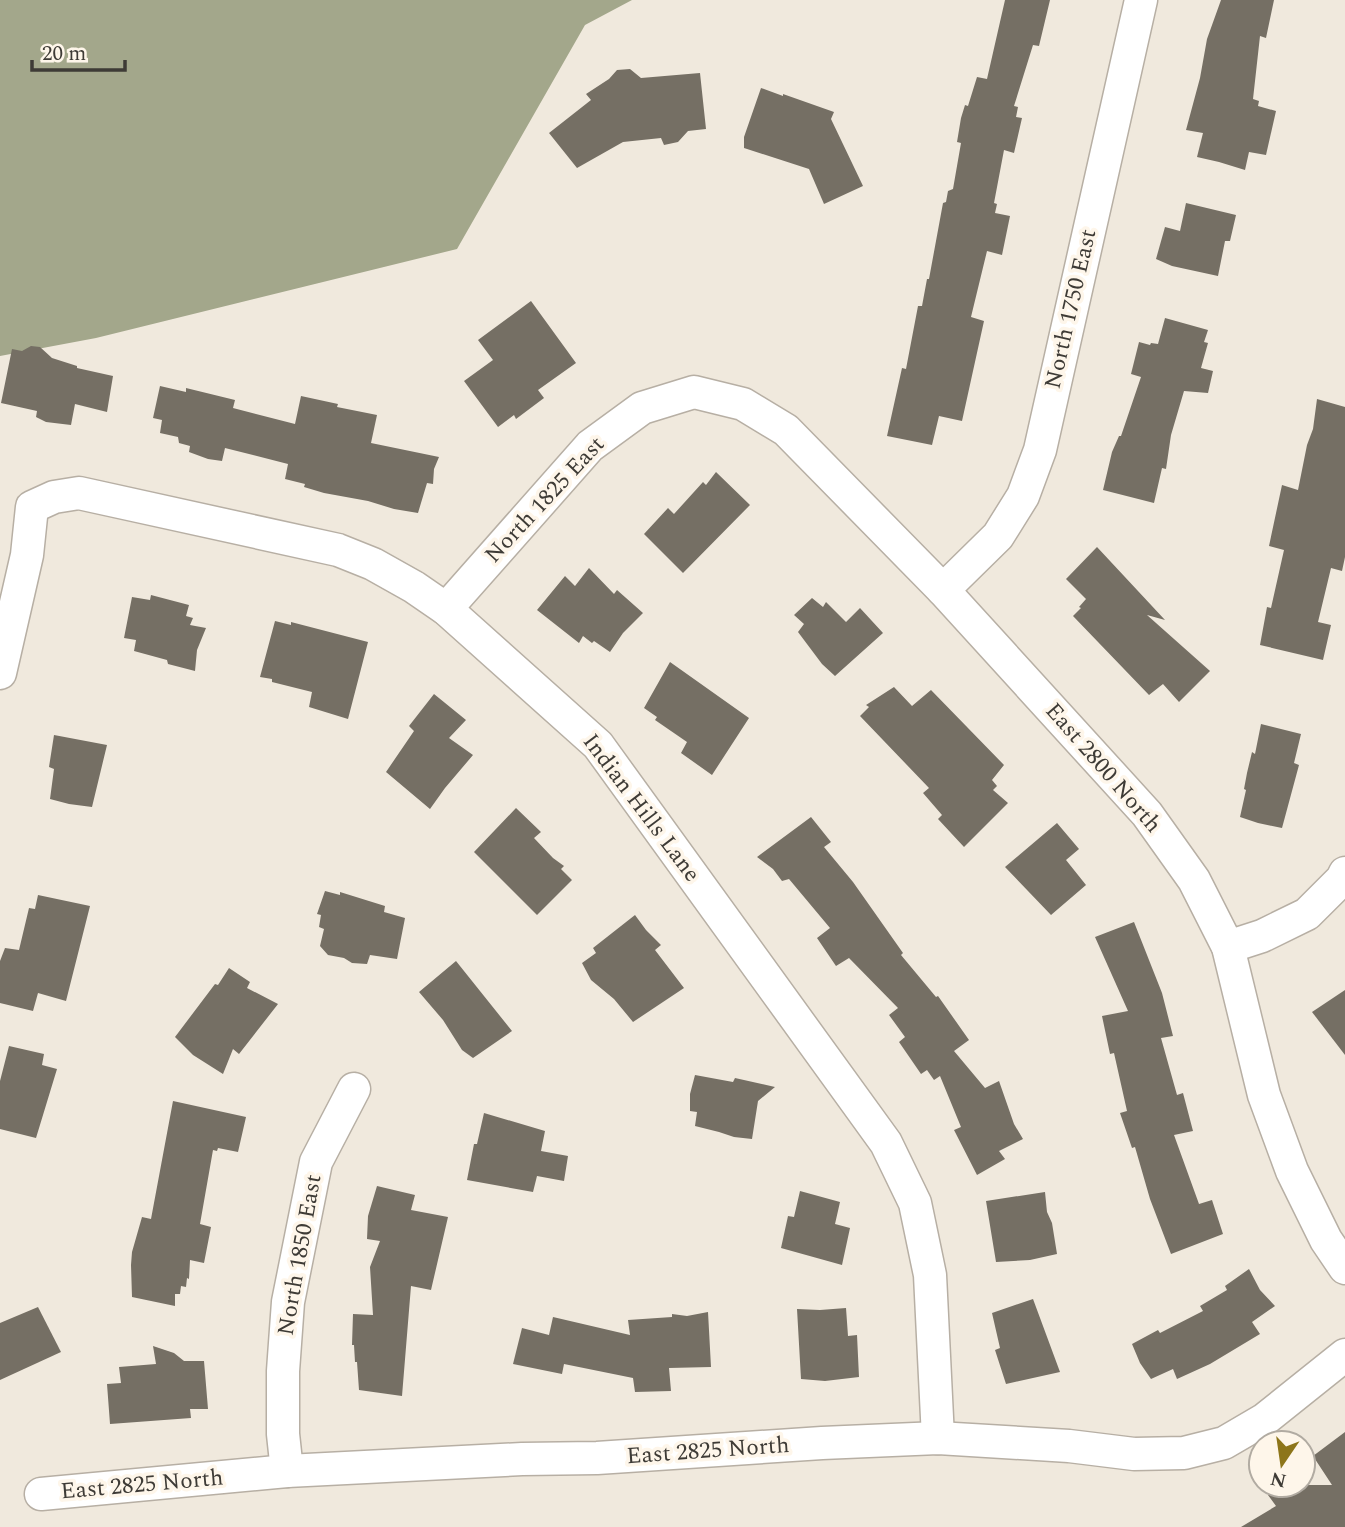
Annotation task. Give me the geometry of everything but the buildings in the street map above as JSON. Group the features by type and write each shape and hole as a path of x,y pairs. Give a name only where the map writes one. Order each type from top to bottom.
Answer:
{"street":[{"name":"North 1750 East","path":"943,590 998,536 1023,496 1040,450 1141,0"},
{"name":"East 2800 North","path":"694,392 743,404 786,430 943,590 1147,814 1194,880 1228,947 1264,1095 1292,1171 1326,1240 1345,1268"},
{"name":"North 1825 East","path":"446,609 590,446 642,408 694,392"},
{"name":"Indian Hills Lane","path":"0,673 27,555 32,508 54,497 79,493 338,550 373,564 446,609 598,745 886,1143 915,1203 930,1275 938,1438"},
{"path":"1228,947 1262,936 1307,914 1345,873"},
{"name":"North 1850 East","path":"287,1471 283,1434 283,1371 288,1302 316,1162 355,1089"},
{"name":"East 2825 North","path":"41,1494 287,1471 522,1459 597,1458 938,1438 1069,1446 1134,1454 1184,1453 1224,1443 1265,1419 1345,1355"}],"green space":[{"path":"0,0 632,0 585,25 457,249 96,338 0,356"}]}
